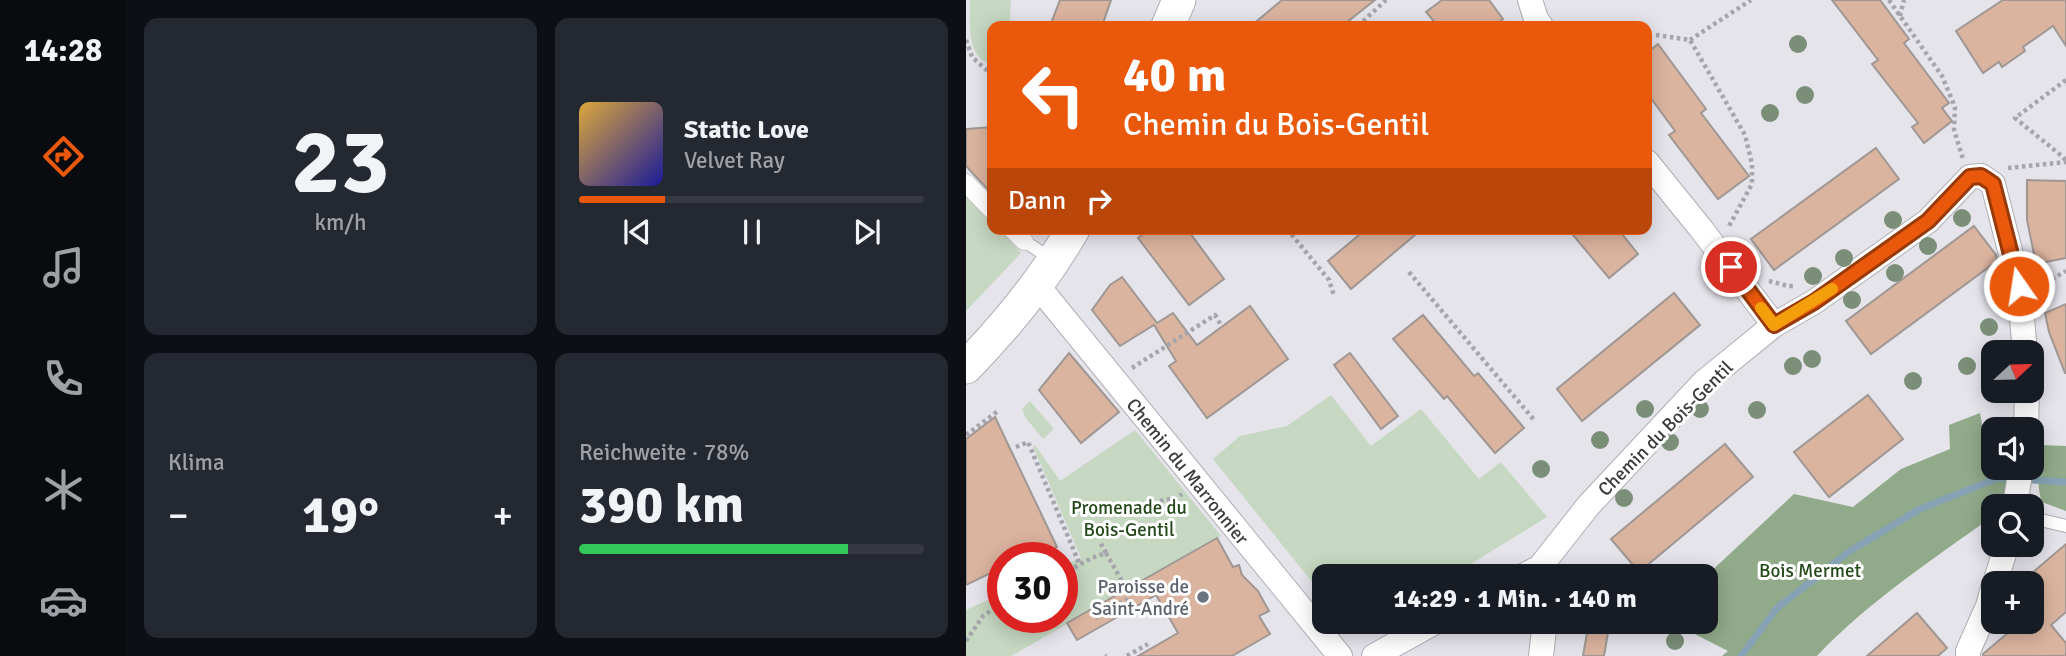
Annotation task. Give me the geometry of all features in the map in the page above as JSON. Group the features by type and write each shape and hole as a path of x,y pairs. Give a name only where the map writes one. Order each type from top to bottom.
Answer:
{"main road":[{"path":"1170,21 1179,0"},
{"path":"966,367 1009,321 1069,235"}],"street":[{"path":"1530,0 1537,21"},
{"path":"1652,168 1774,325"},
{"path":"1969,173 1981,176 1993,184 2019,286 2024,340"},
{"name":"Chemin du Bois-Gentil","path":"1542,564 1588,506 1704,382 1774,325 1814,302 1928,221 1969,173"},
{"path":"966,183 987,205"},
{"name":"Chemin du Marronnier","path":"1045,273 1114,380 1340,656"},
{"path":"1968,656 1981,622"},
{"path":"1374,656 1414,634"},
{"path":"1541,656 1544,634"}],"lane":[{"path":"1018,235 1045,273"},
{"path":"2044,518 2066,526"}],"path":[{"path":"1363,21 1386,0"},
{"path":"1656,35 1690,40 1751,0"},
{"path":"1889,0 1942,76 1955,107 1954,130 1969,173"},
{"path":"1900,16 1904,0"},
{"path":"966,39 972,57 987,70"},
{"path":"1690,40 1745,135 1752,164 1752,184 1725,234"},
{"path":"2065,159 2015,118 2066,80"},
{"path":"1998,169 2065,159"},
{"path":"1292,235 1329,280 1334,296"},
{"path":"2035,278 2050,280 2066,271"},
{"path":"1409,272 1535,421"},
{"path":"1114,380 1215,316 1222,327"},
{"path":"966,435 998,411"},
{"path":"1016,446 1028,442 1080,565 1106,553"},
{"path":"1160,501 1177,498 1189,489"},
{"path":"1100,542 1127,590"},
{"path":"1095,618 1128,599"},
{"path":"966,641 987,613"},
{"path":"1127,656 1148,644"}],"green space":[{"path":"970,0 1011,0 1011,21 987,21 987,62 974,47 970,28"},
{"path":"966,194 987,217 987,235 1004,235 1021,253 966,311"},
{"path":"1331,395 1371,446 1421,409 1479,479 1501,462 1547,517 1471,564 1312,564 1312,582 1213,459 1240,436 1287,426"},
{"path":"1030,401 1054,429 1043,439 1025,417 1022,409"},
{"name":"Bois Mermet","path":"1980,413 1981,480 2010,480 2007,494 1981,494 1981,525 1879,599 1817,656 1722,656 1728,651 1695,634 1718,634 1718,565 1794,494 1853,507 1901,469 1950,449 1949,425"},
{"name":"Promenade du Bois-Gentil","path":"1135,430 1221,536 1078,618 1078,559 1081,558 1078,542 1074,542 1033,446 1035,445 1060,481"},
{"path":"2044,445 2066,446 2066,511 2044,503 2039,481 2044,480"},
{"name":"Promenade du Bois-Gentil","path":"987,600 987,633 1051,633 1011,656 966,656 966,610"}],"building":[{"path":"1060,0 1111,0 1104,21 1052,21"},
{"path":"1282,0 1375,0 1348,21 1257,21"},
{"path":"1442,0 1489,0 1503,19 1434,21 1426,12"},
{"path":"1832,0 1880,0 1909,39 1904,43 1949,103 1942,108 1952,121 1924,143 1912,127 1918,123 1872,64 1878,60"},
{"path":"2003,0 2066,0 2066,46 2053,26 2023,47 2025,51 2002,67 1999,62 1983,73 1956,31"},
{"path":"1658,44 1706,109 1701,113 1749,176 1718,199 1669,135 1675,131 1652,100 1652,49"},
{"path":"987,127 987,189 966,166 966,129"},
{"path":"1876,148 1899,179 1774,270 1751,239"},
{"path":"2027,180 2066,181 2066,258 2036,264 2027,220"},
{"path":"1974,226 1996,255 1997,261 1871,354 1846,321"},
{"path":"1142,235 1191,235 1224,279 1189,305 1138,238"},
{"path":"1359,235 1415,235 1351,289 1328,261"},
{"path":"1573,235 1623,235 1638,254 1609,278"},
{"path":"1122,277 1157,323 1173,313 1197,345 1250,306 1288,359 1207,418 1169,366 1176,361 1154,325 1120,346 1092,310 1110,285"},
{"path":"1674,293 1700,325 1582,421 1557,389"},
{"path":"2066,304 2065,373 2049,332 2045,313"},
{"path":"1423,315 1474,376 1478,373 1524,428 1495,453 1447,396 1444,399 1393,339"},
{"path":"1069,353 1119,412 1081,443 1039,390"},
{"path":"1350,353 1398,416 1381,429 1334,365"},
{"path":"1868,395 1903,439 1829,497 1794,452"},
{"path":"995,417 1055,542 987,542 987,575 966,585 966,439"},
{"path":"1725,444 1753,477 1649,564 1632,564 1611,539"},
{"name":"Paroisse de Saint-André","path":"1217,538 1233,567 1239,565 1242,575 1258,591 1269,611 1259,616 1270,634 1232,656 1138,656 1178,633 1156,595 1077,640 1073,633 1078,633 1078,617"},
{"path":"2066,544 2066,612 2051,625 2066,643 2066,656 1983,656 2007,634 2044,634 2044,571 2034,571"},
{"path":"1917,613 1947,648 1938,656 1867,656"},
{"path":"1587,634 1608,634 1604,656 1583,656"}],"waterway":[{"path":"1741,656 1777,608 1850,551 1920,509 1998,478 2066,482"}],"slow traffic":[{"path":"1761,308 1774,325 1832,289"}],"place":[{"name":"Paroisse de Saint-André","path":"1203,597"}],"route":[{"path":"1731,267 1774,325 1814,302 1928,221 1970,177 1981,176 1993,184 2019,286"}]}
